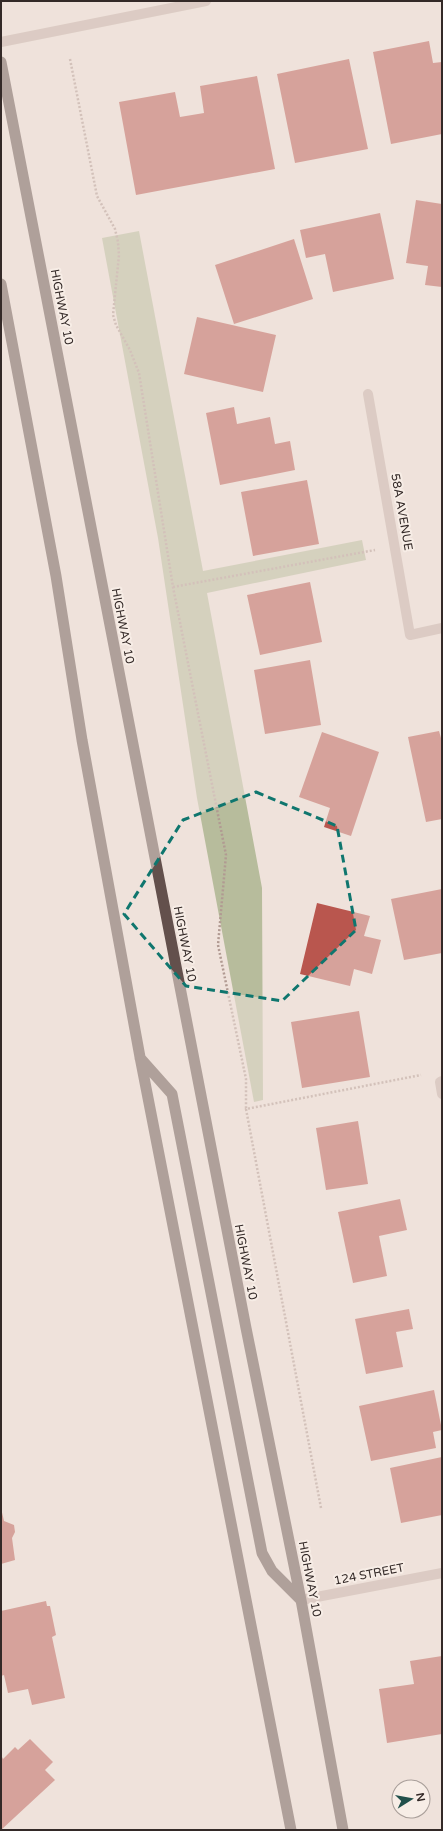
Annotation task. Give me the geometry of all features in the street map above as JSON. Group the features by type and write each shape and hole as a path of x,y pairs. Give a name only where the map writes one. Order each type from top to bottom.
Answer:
{"highway":[{"name":"HIGHWAY 10","path":"1,62 243,1312 301,1600 342,1830"},
{"path":"1,284 56,576 82,740 140,1057 290,1830"},
{"path":"140,1057 172,1094 262,1553 272,1571 301,1600"}],"street":[{"path":"1,42 206,1"},
{"name":"58A AVENUE","path":"368,394 410,635 442,628"},
{"path":"441,1082 442,1094"},
{"name":"124 STREET","path":"301,1600 442,1573"}],"path":[{"path":"70,59 97,196 115,229 118,242 119,255 113,315 116,325 130,350 139,373 173,587 226,855 218,945 246,1079 246,1109 321,1508"},
{"path":"173,587 394,546"},
{"path":"246,1109 422,1075 441,1082"}],"highlighted area":[{"path":"256,792 337,826 356,930 282,1001 186,986 124,914 183,820"}],"green space":[{"path":"139,231 203,571 362,540 366,560 207,593 262,888 263,1100 254,1102 197,798 158,538 102,238"}],"building":[{"path":"429,41 433,63 442,62 442,134 391,144 373,52"},
{"path":"349,59 368,149 295,163 277,74"},
{"path":"257,76 275,169 136,195 119,102 175,92 180,117 204,113 200,86"},
{"path":"416,200 442,204 442,287 425,285 428,266 406,263"},
{"path":"380,213 394,279 333,292 325,254 306,258 300,230"},
{"path":"294,239 313,299 234,324 215,265"},
{"path":"197,317 276,335 263,392 184,374"},
{"path":"234,407 237,424 270,417 275,444 290,441 295,470 220,485 206,413"},
{"path":"307,480 319,544 253,556 241,492"},
{"path":"310,582 322,642 260,655 247,595"},
{"path":"310,660 321,725 265,734 254,670"},
{"path":"439,731 441,738 442,737 442,819 426,822 408,737"},
{"path":"322,732 379,752 351,836 324,827 330,808 299,797"},
{"path":"442,889 442,953 404,960 391,899"},
{"path":"317,903 370,916 364,936 381,940 372,974 354,969 350,986 300,974"},
{"path":"359,1011 370,1077 302,1088 291,1022"},
{"path":"358,1121 368,1184 326,1190 316,1128"},
{"path":"400,1199 407,1230 379,1236 387,1276 353,1283 338,1212"},
{"path":"409,1309 413,1329 396,1332 403,1367 366,1374 355,1319"},
{"path":"434,1390 442,1430 433,1432 436,1448 371,1461 359,1406"},
{"path":"442,1457 442,1515 401,1523 390,1468"},
{"path":"1,1508 4,1521 14,1525 15,1532 12,1538 15,1560 1,1564"},
{"path":"46,1601 47,1606 50,1606 56,1635 52,1637 65,1698 32,1705 28,1689 8,1693 4,1675 1,1676 1,1611"},
{"path":"442,1656 442,1734 387,1743 379,1689 414,1684 410,1661"},
{"path":"30,1739 53,1762 45,1770 55,1780 1,1830 1,1758 2,1757 3,1759 15,1747 18,1750"}]}
